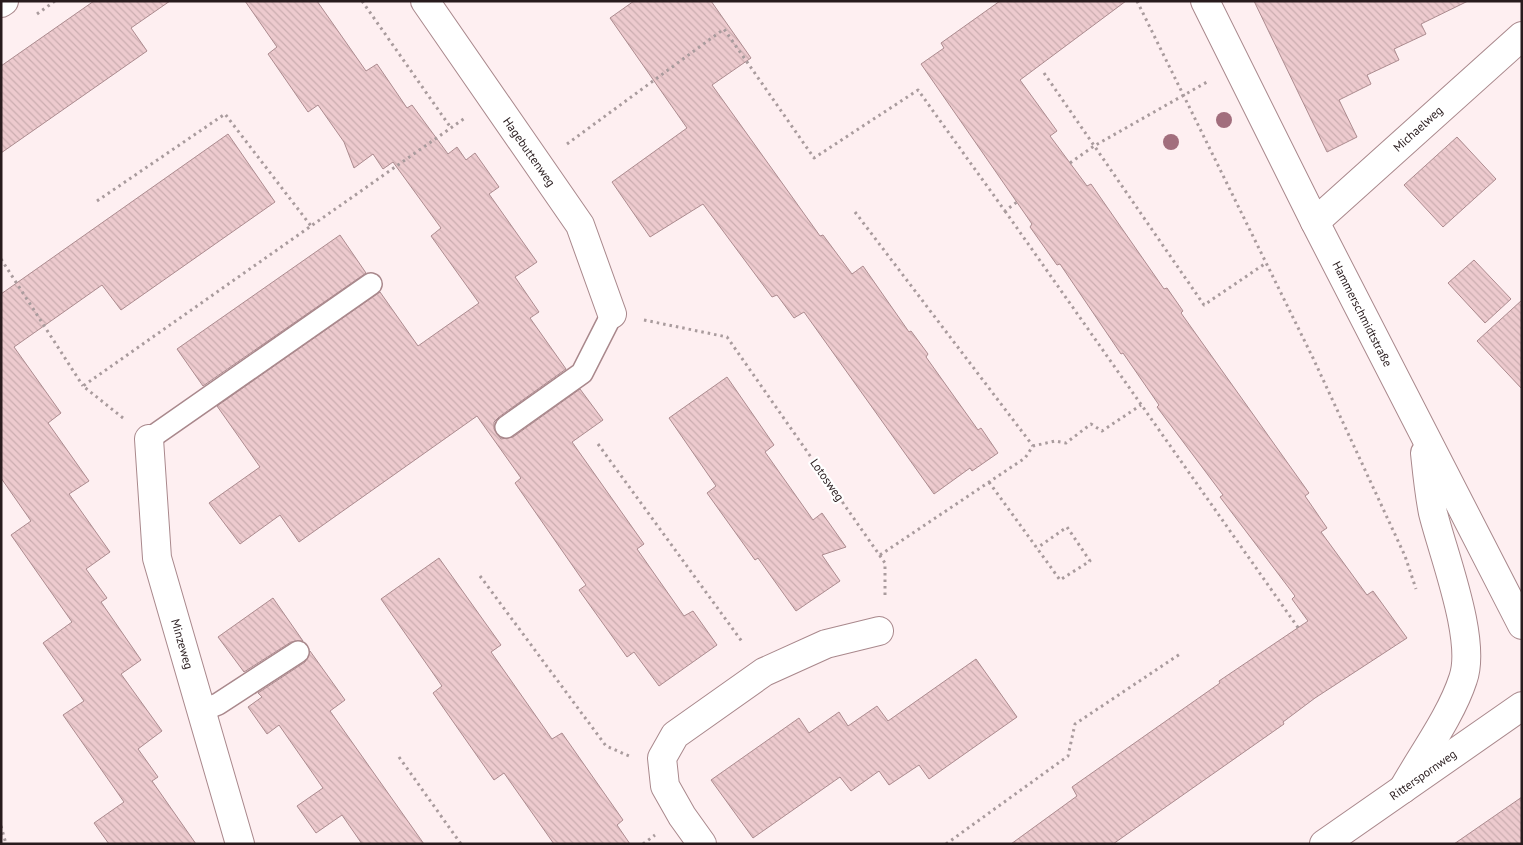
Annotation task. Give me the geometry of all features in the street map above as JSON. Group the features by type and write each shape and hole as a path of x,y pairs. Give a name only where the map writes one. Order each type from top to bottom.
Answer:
{"street":[{"name":"Hagebuttenweg","path":"425,1 580,225 612,314"},
{"name":"Hammerschmidtstraße","path":"1205,1 1315,222 1522,625"},
{"name":"Michaelweg","path":"1315,222 1522,36"},
{"path":"1403,789 1445,716 1464,678 1465,651 1462,615 1433,511 1422,431"},
{"name":"Minzeweg","path":"149,439 157,558 240,844"},
{"path":"702,844 682,816 665,786 662,758 675,735 764,672 826,644 879,631"},
{"name":"Ritterspornweg","path":"1324,844 1522,706"}],"lane":[{"path":"149,439 371,284"},
{"path":"506,426 582,372 612,314"},
{"path":"201,711 218,704 298,652"}],"path":[{"path":"362,1 451,128"},
{"path":"1137,1 1266,263 1405,556 1417,590"},
{"path":"538,165 724,29 814,158 918,90 1299,629"},
{"path":"1070,163 1094,146 1185,97 1237,63"},
{"path":"1044,73 1204,305 1266,263"},
{"path":"83,386 492,99"},
{"path":"97,200 225,114 311,226"},
{"path":"1005,211 1016,202"},
{"path":"855,212 1033,446"},
{"path":"1,259 83,386 149,439"},
{"name":"Lotosweg","path":"612,314 727,337 885,563 885,595 879,631"},
{"path":"880,555 1026,458 1033,446 1055,441 1066,442 1091,424 1102,431 1141,405"},
{"path":"598,444 764,672"},
{"path":"989,482 1036,548 1060,580 1090,561 1067,527 1036,548"},
{"path":"480,576 606,746 630,757 662,758"},
{"path":"946,844 1068,756 1075,724 1180,654"},
{"path":"399,757 461,844"},
{"path":"1,826 6,844"}],"building":[{"path":"94,1 170,1 131,28 147,51 1,153 1,66"},
{"path":"245,1 317,1 366,71 377,64 407,108 412,105 448,154 457,147 466,160 475,153 499,187 489,194 537,262 515,277 539,312 530,318 566,369 499,417 494,422 494,429 501,439 513,437 580,389 603,420 572,442 644,544 637,549 684,616 693,611 717,645 659,686 634,652 627,657 579,590 586,585 515,483 521,478 477,416 299,542 280,515 240,544 209,503 260,467 217,406 380,292 418,346 479,303 431,236 441,228 393,162 383,169 373,154 354,168 344,142 318,105 308,112 268,54 277,47"},
{"path":"634,1 711,1 751,58 712,85 820,236 823,235 852,274 863,266 909,332 911,331 928,354 926,357 978,430 981,428 998,453 972,471 970,468 934,494 804,312 794,318 777,295 772,297 703,204 650,237 612,182 687,128 610,18"},
{"path":"1000,1 1126,1 1020,80 1057,131 1050,136 1087,186 1091,184 1164,289 1167,288 1183,311 1181,313 1309,493 1305,496 1327,528 1321,532 1367,595 1373,591 1407,638 1315,698 1283,722 1284,724 1113,844 1011,844 1077,796 1072,787 1220,683 1219,681 1308,621 1292,599 1295,596 1220,497 1223,495 1157,407 1159,405 1123,353 1121,354 1060,264 1057,265 1030,227 1032,224 921,64 944,48 941,43"},
{"path":"1254,1 1468,1 1421,24 1426,34 1394,49 1399,60 1367,75 1371,84 1339,100 1357,137 1327,152"},
{"path":"228,134 275,202 121,310 102,285 14,347 61,413 48,423 89,481 69,494 110,552 86,569 107,598 101,602 141,660 121,674 162,731 138,749 158,777 152,781 196,844 109,844 94,823 124,802 63,715 84,701 43,643 72,622 11,535 31,521 1,478 1,294"},
{"path":"1457,137 1496,179 1443,227 1404,185"},
{"path":"340,235 366,273 203,386 177,349"},
{"path":"1474,260 1511,299 1485,323 1448,283"},
{"path":"1522,300 1522,389 1477,341"},
{"path":"727,377 774,445 765,452 813,520 822,513 846,547 822,555 840,581 796,611 758,558 755,560 707,493 716,486 669,418"},
{"path":"439,558 501,645 491,652 552,739 562,733 623,820 617,825 630,844 554,844 504,773 494,780 433,693 442,686 381,599"},
{"path":"273,598 303,641 291,642 244,672 218,637"},
{"path":"310,651 345,700 330,711 424,844 362,844 342,815 316,833 297,806 323,788 279,725 267,734 248,707 262,697 258,693 305,662"},
{"path":"976,659 1017,717 929,779 919,765 889,785 879,771 851,791 840,777 753,838 711,780 799,718 809,733 839,712 848,726 877,706 888,721"},
{"path":"1522,797 1522,844 1454,844"}]}
